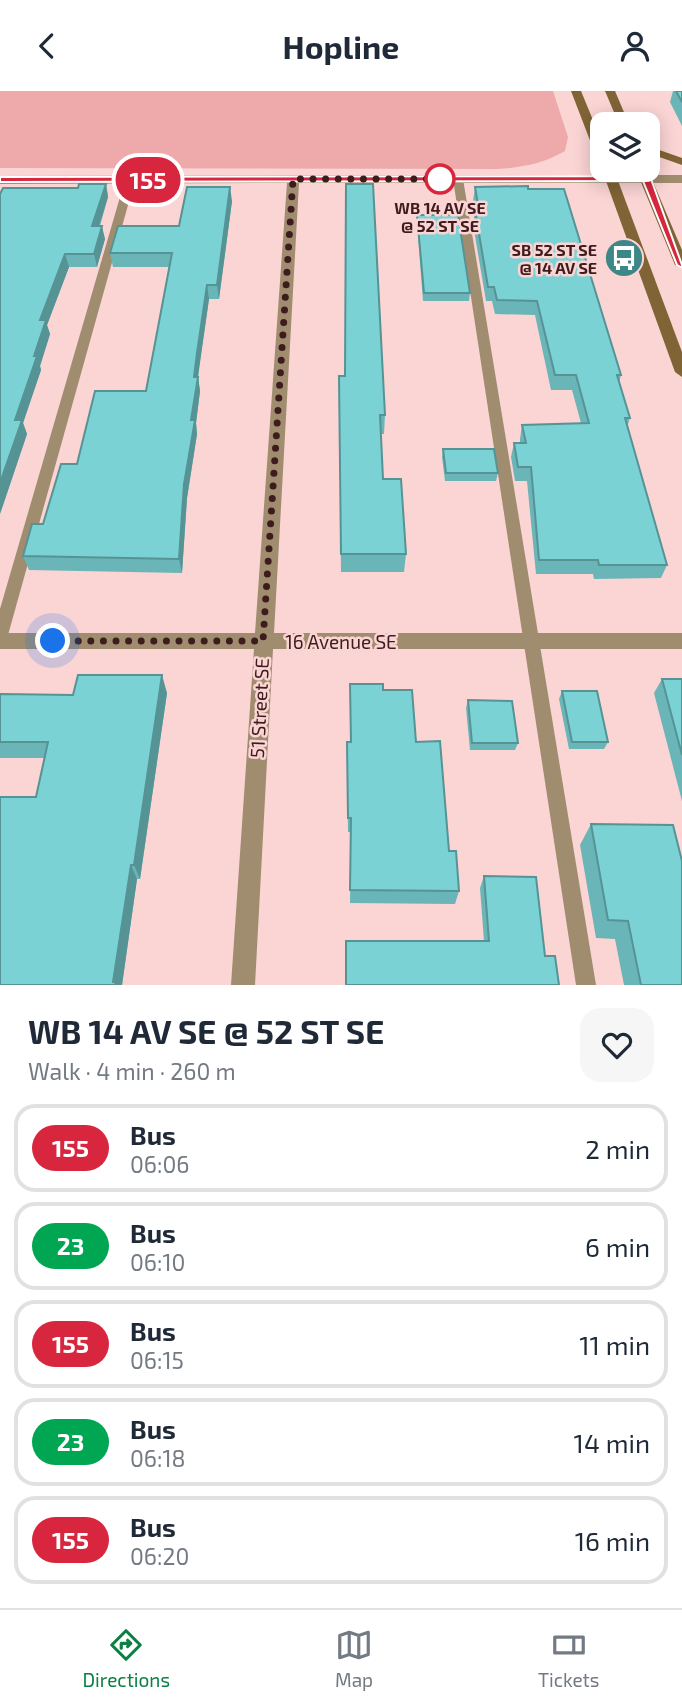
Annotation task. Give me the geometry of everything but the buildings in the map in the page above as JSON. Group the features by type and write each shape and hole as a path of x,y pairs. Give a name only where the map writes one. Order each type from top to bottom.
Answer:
{"main road":[{"path":"576,91 590,126"},
{"path":"610,91 619,112"},
{"path":"660,154 682,162"},
{"path":"613,182 682,372"},
{"path":"647,182 682,265"}],"street":[{"path":"0,180 458,179 590,175"},
{"path":"660,176 682,179"},
{"name":"51 Street SE","path":"243,985 293,179"},
{"name":"16 Avenue SE","path":"0,641 682,641"}],"lane":[{"path":"458,179 586,985"},
{"path":"0,635 130,180"}],"shaded area":[{"path":"0,91 553,91 568,137 565,151 549,159 498,169 0,168"}],"bus line":[{"name":"155","path":"0,180 646,179 682,265"}],"place":[{"name":"WB 14 AV SE @ 52 ST SE","path":"440,179"},
{"name":"SB 52 ST SE @ 14 AV SE","path":"624,258"}],"route":[{"path":"53,641 263,641 293,179 440,179"}]}
